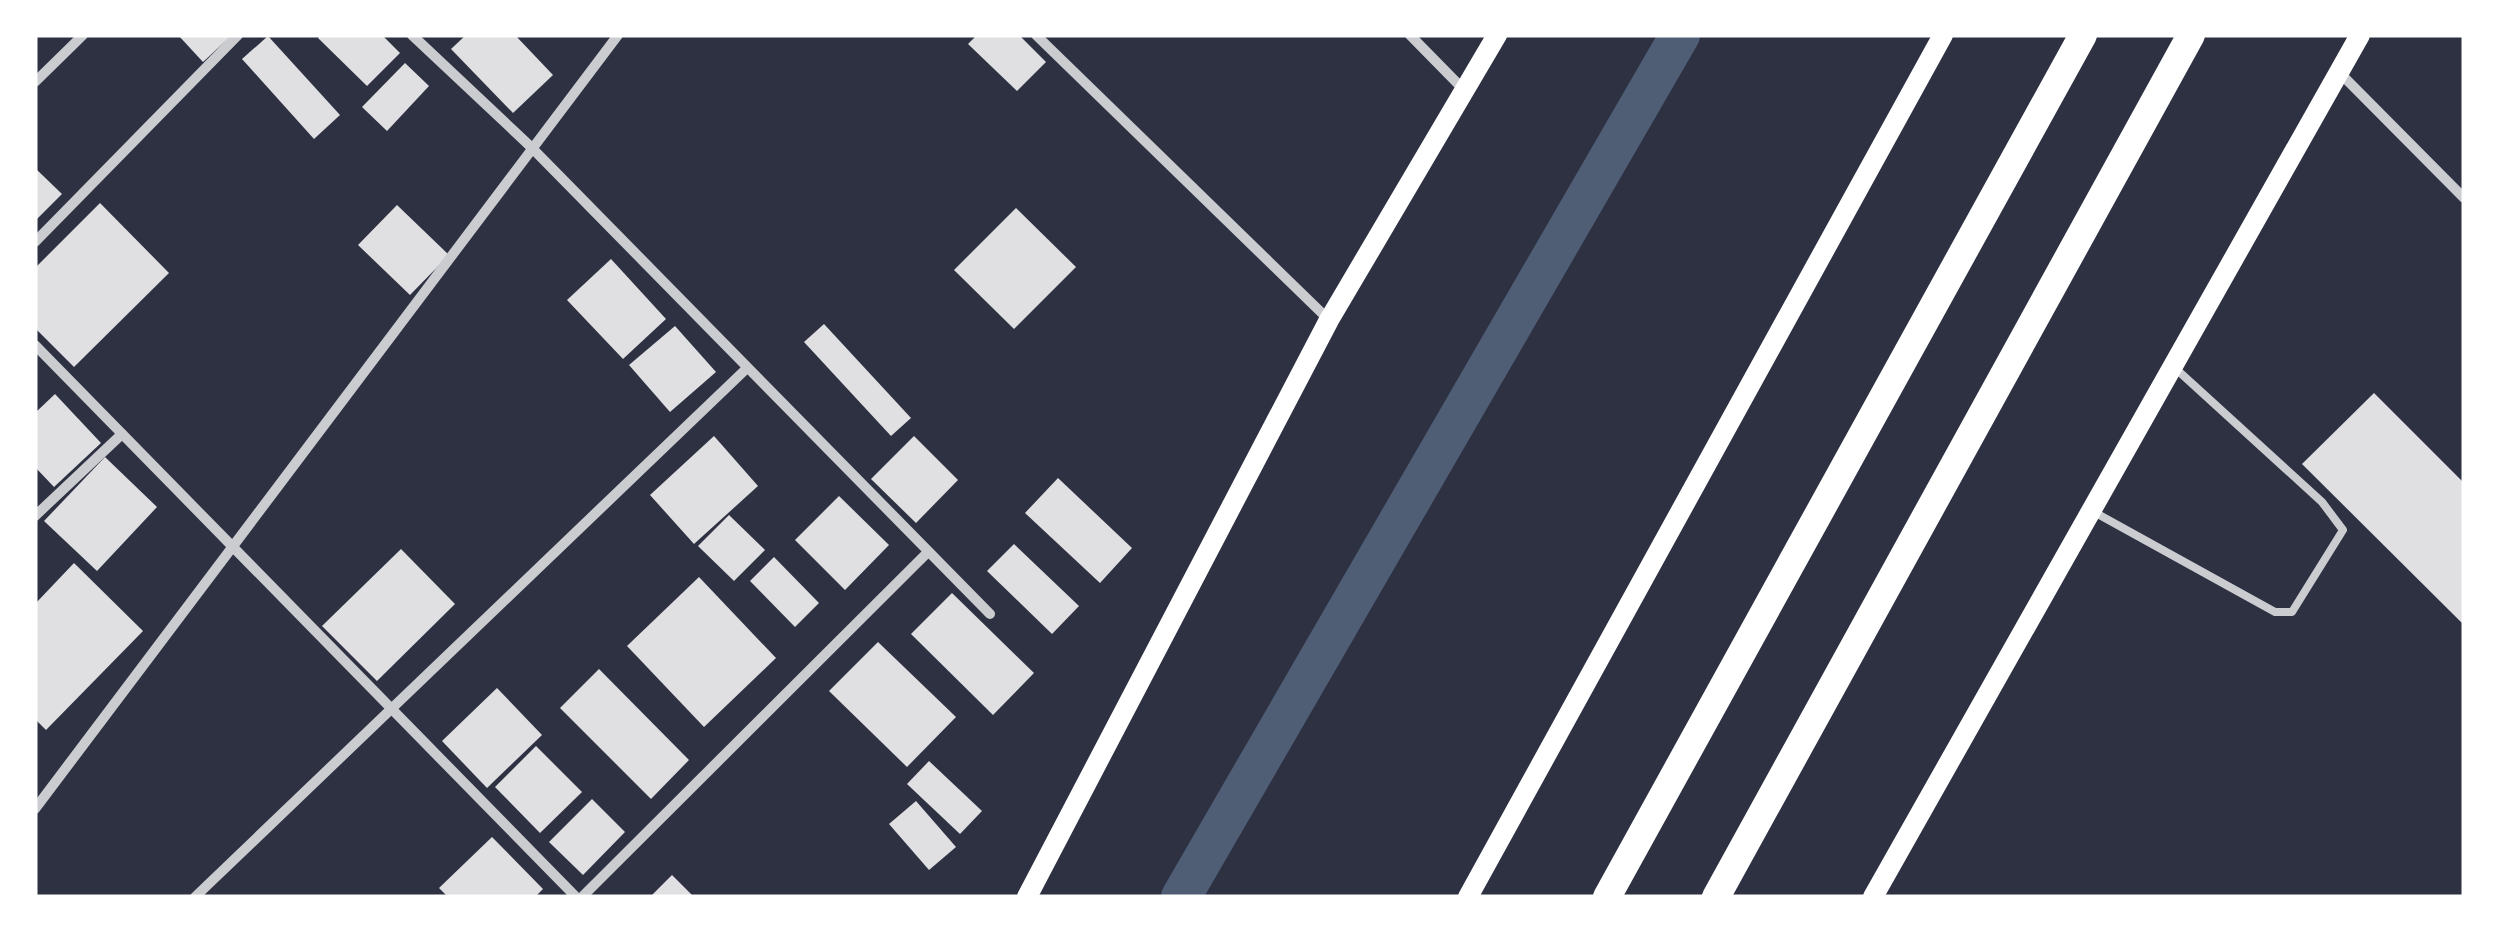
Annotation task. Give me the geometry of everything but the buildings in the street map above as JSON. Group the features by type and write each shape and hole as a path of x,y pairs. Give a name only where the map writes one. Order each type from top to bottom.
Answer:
{"highway":[{"path":"1607,897 2083,35"},
{"path":"1716,897 2191,35"}],"main road":[{"path":"1027,897 1329,320 1497,35"},
{"path":"1468,897 1944,35"},
{"path":"1874,897 2360,35"}],"street":[{"path":"35,82 83,35"},
{"path":"35,242 238,35"},
{"path":"412,35 531,147 745,370 990,614"},
{"path":"35,809 618,35"},
{"path":"1036,35 1329,320"},
{"path":"1410,35 1465,90"},
{"path":"2339,72 2464,198"},
{"path":"35,345 579,897 928,552"},
{"path":"195,897 745,370"},
{"path":"35,516 122,434"}],"lane":[{"path":"2091,510 2275,612 2292,612 2343,530 2322,502 2174,368"}],"waterway":[{"path":"1181,897 1680,35"}]}
